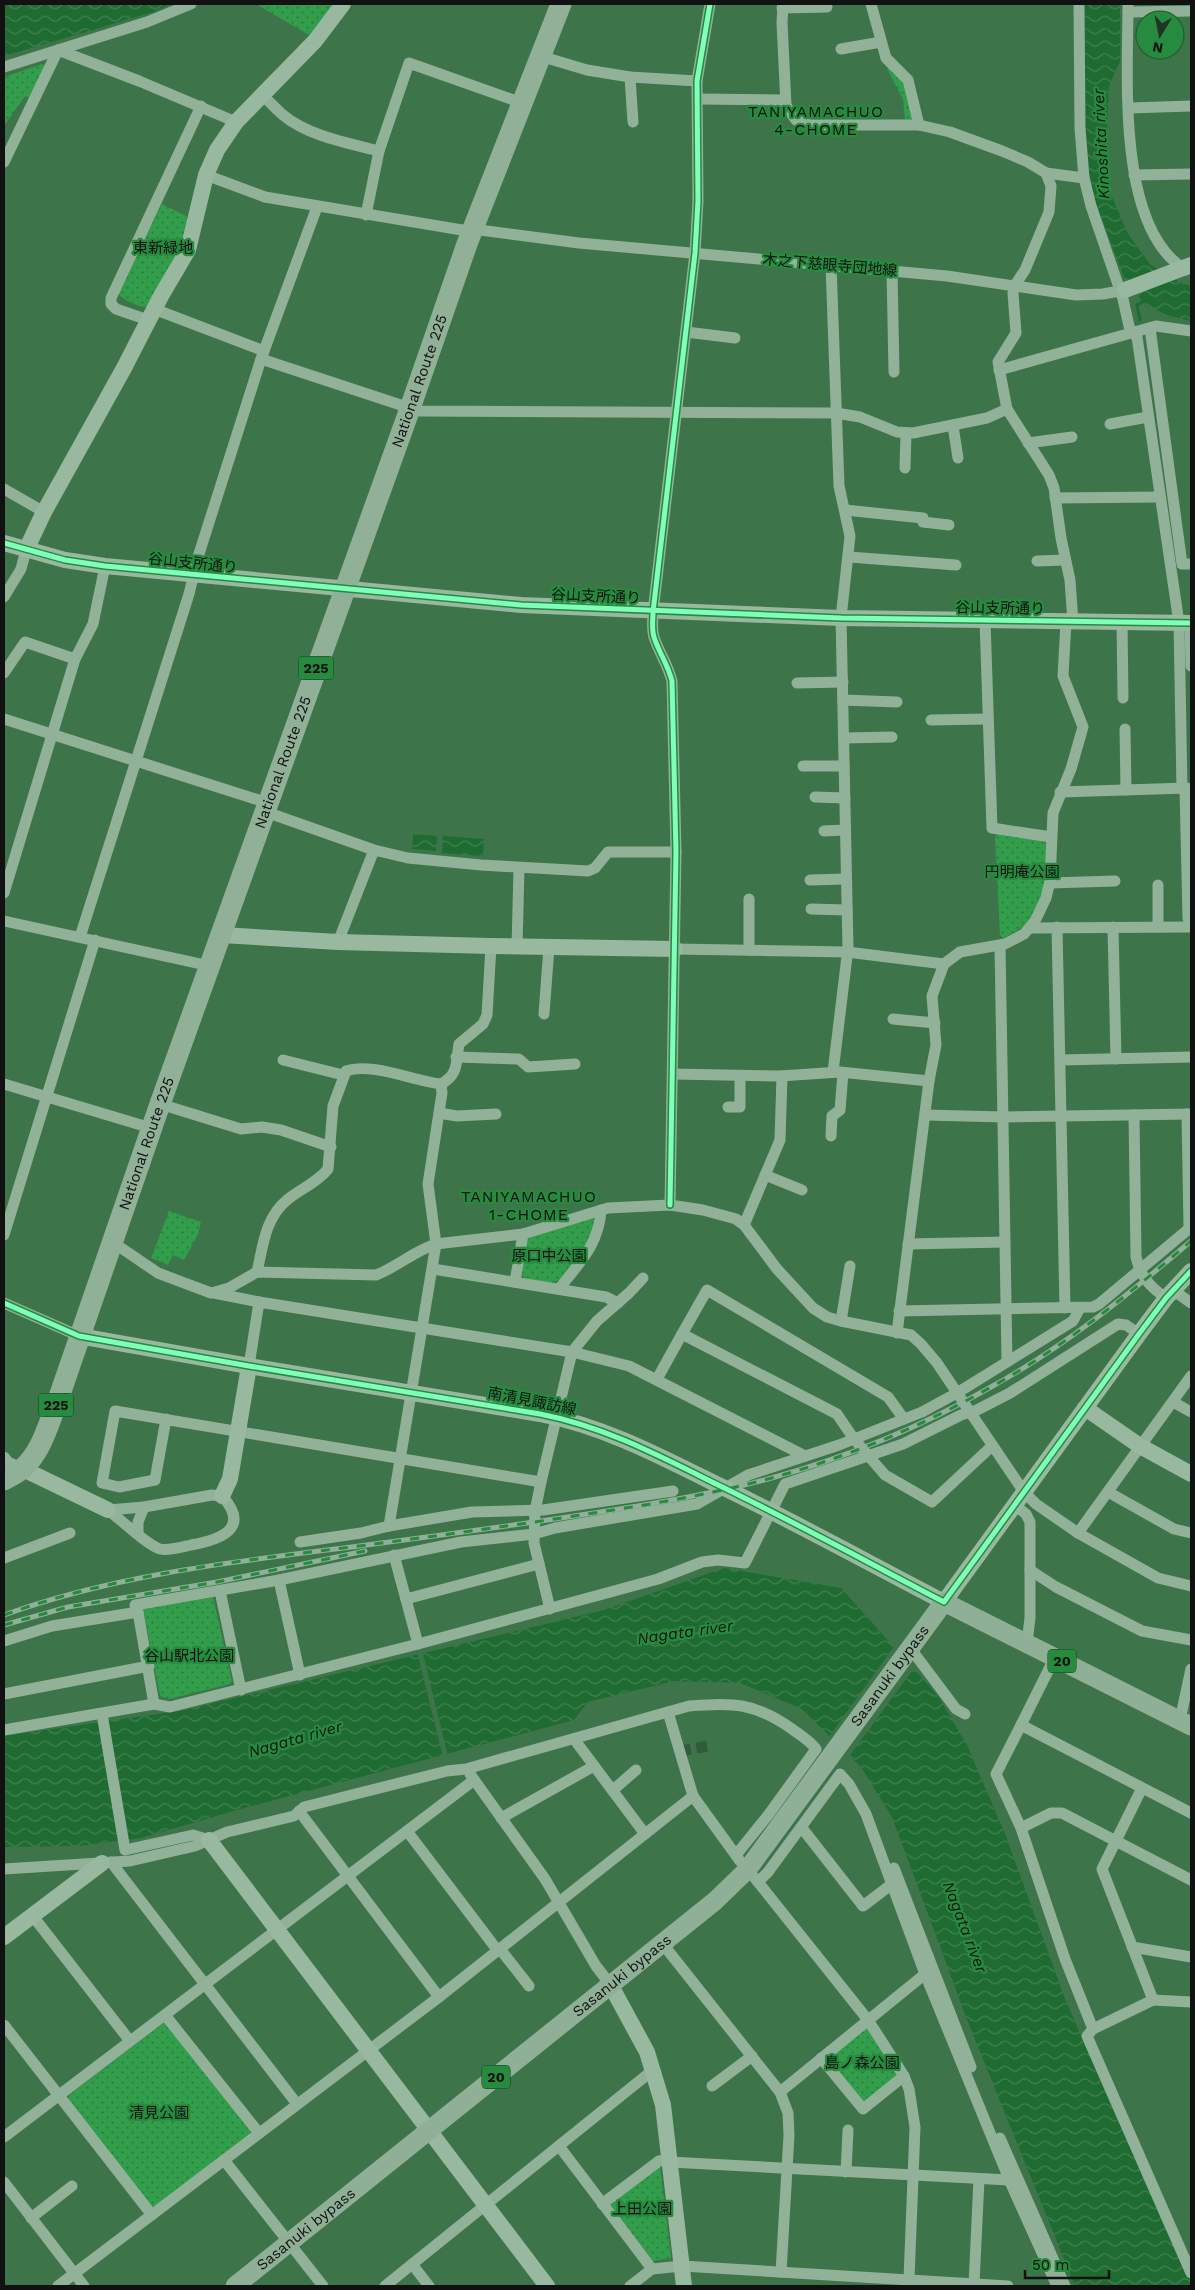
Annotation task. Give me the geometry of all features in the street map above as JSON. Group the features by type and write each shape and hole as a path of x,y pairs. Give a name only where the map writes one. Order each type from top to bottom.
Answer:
{"highway":[{"name":"National Route 225","path":"4,1480 23,1469 40,1445 151,1128 410,409 472,229 561,4"}],"main road":[{"name":"20","path":"944,1602 1186,1723"},
{"name":"Sasanuki bypass","path":"235,2286 715,1901 747,1869 911,1650 944,1602"}],"street":[{"path":"4,68 154,20 191,4"},
{"path":"4,597 21,569 26,550 44,512 188,250 206,175 214,155 236,122 315,42 343,4"},
{"path":"670,1204 676,852 672,681 664,656 652,630 696,253 697,81 710,4"},
{"path":"871,4 888,61 908,80 918,125"},
{"path":"1079,4 1080,128 1084,178 1091,206 1122,290 1132,333 1136,337 1160,497 1187,623 1191,666"},
{"path":"786,105 783,6 827,7"},
{"path":"1188,269 1163,250 1152,233 1134,175 1129,108 1128,8 1191,11"},
{"path":"842,49 881,42"},
{"path":"58,50 201,106 236,122"},
{"path":"4,162 58,50"},
{"path":"540,56 587,70 630,77 697,81"},
{"path":"366,215 379,151 409,63 522,103"},
{"path":"630,77 633,122"},
{"path":"263,96 284,116 329,139 379,151"},
{"path":"698,99 782,100 796,120 810,125 918,125 950,132 1002,151 1028,162 1046,173 1084,178"},
{"path":"201,106 111,298 111,304 116,309 151,315 419,411 676,414 836,413 860,417 891,430 906,433 926,432 987,418 1007,409"},
{"path":"1129,108 1191,106"},
{"path":"897,1333 929,1081 936,1055 932,996 944,964 960,952 1011,942 1030,928 1042,908 1050,883 1053,813 1074,759 1083,728 1063,676 1069,622 1070,580 1055,498 1049,475 1007,409 999,370 1000,357 1016,333 1013,293 1015,285 1025,270 1049,212 1051,186 1046,173"},
{"path":"1134,175 1191,174"},
{"name":"木之下慈眼寺団地線","path":"206,175 265,197 462,230 472,229 579,243 892,271 1015,285 1076,295 1122,290 1188,269"},
{"path":"80,937 262,355 317,206"},
{"path":"830,1136 832,1116 840,1110 838,1073 847,952 841,618 850,536 839,486 831,265"},
{"path":"892,271 894,372"},
{"path":"999,370 1156,326 1191,331"},
{"path":"1150,328 1182,564 1191,564"},
{"path":"686,332 736,338"},
{"path":"1110,424 1148,417"},
{"path":"953,426 958,458"},
{"path":"905,468 906,433"},
{"path":"1028,443 1072,437"},
{"path":"4,489 44,512"},
{"path":"1055,498 1160,497"},
{"path":"845,510 923,518 923,522 949,525"},
{"name":"谷山支所通り","path":"4,543 26,550 105,566 194,576 521,605 653,612 841,618 1187,623"},
{"path":"849,557 956,565"},
{"path":"1037,561 1065,560"},
{"path":"4,893 75,659 92,624 105,566"},
{"path":"984,620 992,828 1051,837"},
{"path":"1122,622 1123,698"},
{"path":"1030,928 1191,926 1188,918 1186,788 1187,623"},
{"path":"4,673 25,642 75,659"},
{"path":"797,683 842,682"},
{"path":"843,700 897,702"},
{"path":"4,719 136,760 374,850 408,858 519,868 588,871 595,868 608,852 676,852"},
{"path":"931,720 987,719"},
{"path":"1125,729 1126,790"},
{"path":"844,738 892,737"},
{"path":"802,766 844,766"},
{"path":"1060,792 1186,788"},
{"path":"815,797 845,798"},
{"path":"824,831 846,830"},
{"path":"338,942 374,850"},
{"path":"517,947 519,868"},
{"path":"810,880 846,880"},
{"path":"1050,883 1115,881"},
{"path":"1158,885 1158,927"},
{"path":"749,899 749,950"},
{"path":"811,910 847,910"},
{"path":"4,921 210,966"},
{"path":"1113,927 1116,1059"},
{"path":"1057,928 1065,1308"},
{"path":"221,935 338,942 517,947 847,952 944,964"},
{"path":"4,1235 95,940"},
{"path":"999,944 1004,1117 1007,1362"},
{"path":"258,1272 270,1219 287,1200 324,1174 328,1169 334,1106 346,1071 360,1069 441,1084 454,1076 459,1044 483,1024 487,1015 491,946"},
{"path":"544,1014 549,947"},
{"path":"893,1018 935,1023"},
{"path":"456,1056 519,1059 528,1067 575,1064"},
{"path":"1061,1060 1191,1058"},
{"path":"283,1060 343,1076"},
{"path":"673,1074 782,1076 838,1073 929,1081"},
{"path":"739,1107 740,1076"},
{"path":"744,1225 781,1133 782,1076"},
{"path":"4,1084 151,1128"},
{"path":"389,1526 436,1244 428,1184 440,1113 441,1084"},
{"path":"160,1104 241,1129 262,1127 282,1130 330,1147"},
{"path":"440,1113 458,1116 496,1114"},
{"path":"899,1311 1080,1308 1099,1304 1190,1227 1189,1114 1004,1117 925,1116"},
{"path":"1134,1115 1136,1256 1139,1270 1150,1285 1191,1303"},
{"path":"765,1175 802,1190"},
{"path":"210,1292 229,1288 258,1272 376,1275 422,1248 436,1244 523,1234 608,1208 670,1204 727,1216 744,1225 776,1269 813,1308 827,1317 841,1321 911,1335 922,1344 957,1393 992,1446 1029,1518 1030,1618 1027,1643"},
{"path":"559,1289 596,1240 600,1227 601,1210"},
{"path":"515,1282 523,1234"},
{"path":"112,1241 158,1273 210,1292 259,1302 572,1352 629,1366 805,1456"},
{"path":"908,1244 1005,1242"},
{"path":"841,1321 850,1266"},
{"path":"433,1269 606,1297 618,1303"},
{"path":"944,1602 1139,1334 1169,1294 1191,1271"},
{"path":"550,1609 534,1534 535,1511 572,1352 598,1321 643,1278"},
{"path":"657,1379 707,1290 888,1397 904,1419"},
{"path":"222,1496 230,1479 259,1302"},
{"path":"4,1303 79,1336"},
{"path":"154,1704 149,1666 135,1605 279,1580 461,1542 534,1534 555,1528 697,1504 748,1475 854,1439 904,1419 957,1393 1073,1322 1080,1308"},
{"path":"4,1730 154,1704 170,1707 550,1609 658,1579 702,1562 718,1560 745,1563 785,1484 903,1444 1010,1393 1118,1324 1126,1325 1139,1334"},
{"path":"682,1334 837,1414 854,1439 885,1475 932,1502 992,1446"},
{"name":"南清見諏訪線","path":"79,1336 556,1417 586,1425 627,1441 772,1511 944,1602"},
{"path":"1078,1534 1191,1376"},
{"path":"1172,1402 1191,1412"},
{"path":"1085,1408 1140,1446 1191,1474"},
{"path":"166,1419 155,1480 119,1487 102,1483 115,1411 166,1419 542,1482"},
{"path":"4,1457 8,1462 108,1510 160,1549 215,1541 231,1527 233,1518 230,1505 222,1496 212,1495 144,1507 108,1510"},
{"path":"300,1542 361,1533 389,1526 472,1512 535,1511 673,1491"},
{"path":"1108,1492 1174,1529 1191,1533"},
{"path":"1020,1499 1036,1504 1078,1534 1158,1578 1191,1586"},
{"path":"138,1533 138,1522 144,1507"},
{"path":"4,1558 70,1533"},
{"path":"394,1555 418,1644"},
{"path":"406,1599 539,1564"},
{"path":"1030,1570 1056,1587 1142,1631 1191,1640"},
{"path":"279,1580 300,1674"},
{"path":"220,1591 241,1690"},
{"path":"4,1641 52,1626 138,1612"},
{"path":"911,1650 956,1709 965,1714"},
{"path":"1055,1657 996,1774 1021,1828 1065,1959 1094,2028"},
{"path":"4,1694 149,1666"},
{"path":"1186,1723 1191,1669"},
{"path":"4,1869 130,1861 195,1846 227,1832 294,1816 299,1811 314,1805 447,1771 466,1769 689,1706 712,1704 749,1706 776,1718 816,1749 769,1814 747,1869"},
{"path":"668,1712 693,1796 747,1869 868,2020 904,2076 911,2098 915,2127 909,2280"},
{"path":"102,1714 125,1850 193,1835 209,1840 547,2286"},
{"path":"1021,1725 1191,1814"},
{"path":"574,1739 645,1834"},
{"path":"832,1756 856,1784 873,1813 988,2110 1065,2286"},
{"path":"501,1818 594,1766"},
{"path":"466,1769 559,1902 596,1966 610,1984 647,2052 663,2105 684,2286"},
{"path":"613,1790 636,1770"},
{"path":"747,1869 802,1828 840,1774 849,1784 866,1814 925,1974 1010,2180 1057,2286"},
{"path":"4,2137 474,1780"},
{"path":"1142,1788 1102,1870 1153,2000"},
{"path":"58,2286 439,1997 693,1796"},
{"path":"299,1811 439,1997"},
{"path":"1021,1828 1051,1813 1062,1813 1191,1880"},
{"path":"802,1828 863,1906 892,1884"},
{"path":"407,1831 529,1986"},
{"path":"4,1938 106,1862"},
{"path":"106,1862 205,1984 297,2104"},
{"path":"32,1916 130,2041"},
{"path":"662,1943 780,2092 785,2103 789,2118 781,2272"},
{"path":"1132,1947 1191,1957"},
{"path":"780,2092 925,1974"},
{"path":"1191,2002 1153,2000 1094,2028 1088,2036 1191,2272"},
{"path":"165,2015 259,2133"},
{"path":"4,2025 152,2215"},
{"path":"712,2086 752,2056"},
{"path":"821,2058 863,2109 904,2076"},
{"path":"385,2286 653,2070"},
{"path":"846,2172 848,2130"},
{"path":"558,2146 652,2269"},
{"path":"224,2160 324,2286"},
{"path":"602,2204 659,2161 670,2160 787,2169 1010,2180"},
{"path":"974,2284 978,2179"},
{"path":"4,2182 84,2286"},
{"path":"31,2218 72,2186"},
{"path":"412,2264 429,2286"},
{"path":"630,2286 652,2269 682,2266 781,2272 821,2280 909,2280 1008,2286"}],"green space":[{"path":"256,4 335,4 309,35"},
{"path":"42,64 46,66 29,98 25,96 4,126 4,77"},
{"path":"887,64 904,84 913,119 905,120 903,99 886,67"},
{"name":"東新緑地","path":"162,204 192,219 187,240 147,307 143,307 125,299 119,295 118,291"},
{"name":"円明庵公園","path":"999,834 1042,840 1046,844 1046,873 1041,899 1028,922 1017,931 1003,938 1000,935 995,836"},
{"path":"169,1211 201,1222 198,1234 184,1260 173,1255 168,1265 151,1258"},
{"name":"原口中公園","path":"592,1218 596,1222 584,1250 559,1280 551,1283 526,1279 522,1275 527,1240 533,1236"},
{"name":"谷山駅北公園","path":"213,1597 232,1681 230,1684 169,1699 160,1696 143,1608"},
{"name":"清見公園","path":"165,2022 252,2128 250,2134 156,2206 150,2205 69,2100 69,2095"},
{"name":"島ノ森公園","path":"862,2029 868,2029 897,2074 893,2082 862,2103 828,2061 829,2057"},
{"name":"上田公園","path":"660,2166 671,2258 653,2261 608,2204"}],"water":[{"path":"4,4 170,4 153,12 4,56"},
{"name":"Kinoshita river","path":"1083,4 1120,4 1120,61 1109,86 1107,120 1109,190 1128,234 1150,264 1183,284 1191,286 1191,321 1167,315 1145,305 1124,277 1096,204 1084,149"},
{"path":"413,834 437,836 436,851 412,849"},
{"path":"443,836 484,839 483,856 442,853"},
{"name":"Nagata river","path":"724,1568 841,1588 938,1696 967,1745 1006,1836 1065,1999 1191,2282 1191,2286 1075,2286 966,2017 892,1817 861,1767 802,1709 740,1683 674,1681 588,1702 574,1720 237,1810 141,1838 79,1846 4,1847 4,1736 185,1710 604,1610"}],"pier":[{"path":"895,1645 915,1667 848,1758 828,1738"},
{"path":"422,1650 448,1756 443,1757 417,1652"}],"waterway":[{"path":"1140,320 1137,305 1144,301"}],"tunnel":[{"path":"680,1751 709,1746"}],"railway":[{"path":"4,1615 90,1589 179,1571 269,1557 502,1527 632,1507 723,1490 797,1471 854,1451 910,1428 964,1402 1018,1371 1095,1319 1191,1241"},
{"path":"4,1625 68,1607 217,1582 365,1551"}],"cycle path":[{"path":"670,1205 676,852 672,681 654,637 653,612 695,253 698,201 697,81 710,4"},
{"path":"4,543 65,560 105,566 521,605 841,618 1191,623"},
{"path":"4,1303 79,1336 563,1419 607,1433 670,1461 771,1511 944,1602 1139,1334 1166,1298 1191,1271"}],"district":[{"name":"TANIYAMACHUO 4-CHOME","path":"816,120"},
{"name":"TANIYAMACHUO 1-CHOME","path":"529,1205"}]}
